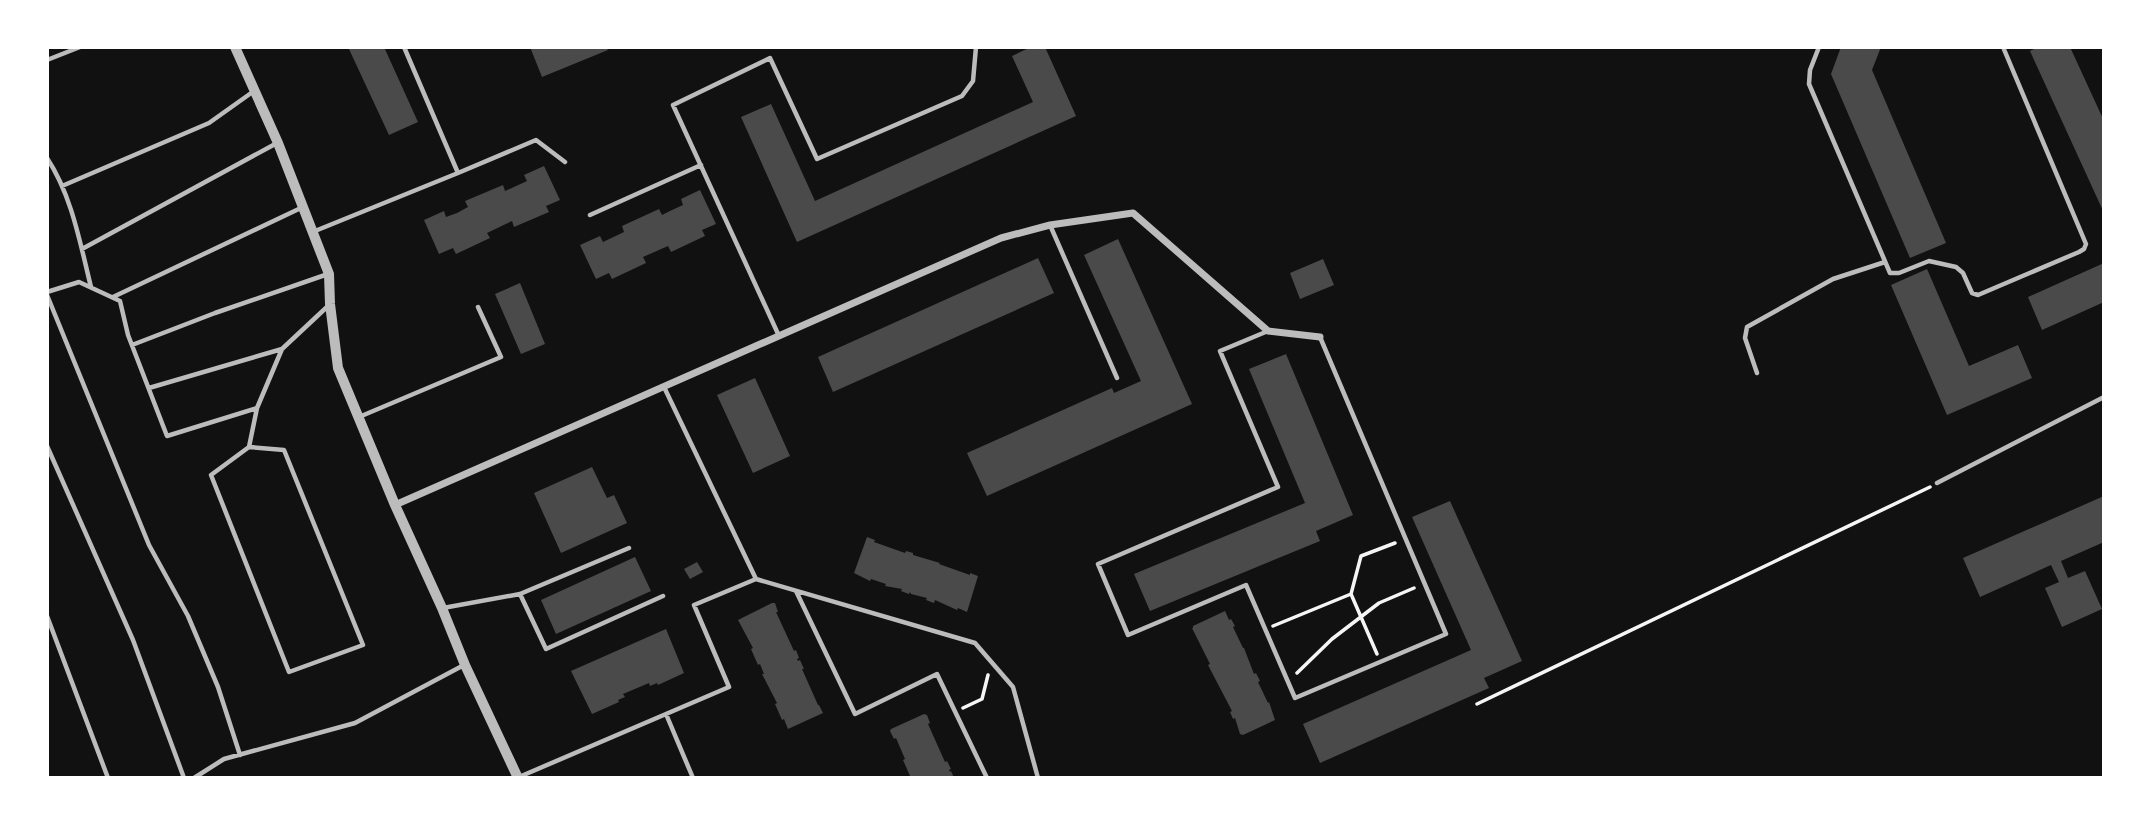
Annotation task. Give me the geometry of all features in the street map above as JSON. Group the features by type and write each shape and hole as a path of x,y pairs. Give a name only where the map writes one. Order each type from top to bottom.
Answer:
{"street":[{"path":"235,47 278,143 329,274 338,368 465,665 518,778"},
{"path":"395,505 1001,238 1050,225 1133,213 1268,331 1320,337"}],"lane":[{"path":"47,60 79,47"},
{"path":"404,47 458,173"},
{"path":"779,336 673,105 770,58 817,159 962,96 973,81 976,47"},
{"path":"1819,47 1810,70 1809,83 1890,273 1894,274 1929,261 1956,267 1963,273 1972,293 1978,295 2084,249 2086,244 2003,47"},
{"path":"62,186 209,123 254,91"},
{"path":"314,232 536,140 565,162"},
{"path":"82,249 278,143"},
{"path":"47,158 56,172 74,217 91,288"},
{"path":"590,215 701,164"},
{"path":"113,298 304,206"},
{"path":"1050,225 1118,378"},
{"path":"1757,373 1745,338 1747,327 1833,279 1885,262"},
{"path":"132,345 329,274"},
{"path":"240,755 218,687 188,616 149,545 47,293 79,282 120,301 132,345 167,436 257,408"},
{"path":"249,447 284,450 363,645 289,673 211,475 249,447 257,408 282,349 330,304"},
{"path":"358,418 501,358 478,307"},
{"path":"1268,331 1220,351 1278,487 1098,564 1128,635 1246,585 1294,698 1446,634 1320,337"},
{"path":"149,388 282,349"},
{"path":"664,387 756,579"},
{"path":"1937,484 2104,397"},
{"path":"47,446 133,640 184,778"},
{"path":"442,608 520,594 629,548"},
{"path":"518,778 729,687 694,605 756,579 975,643 1013,687 1038,778"},
{"path":"795,590 855,714 937,674 987,778"},
{"path":"520,594 546,649 663,596"},
{"path":"47,616 108,778"},
{"path":"194,778 224,760 355,723 465,665"},
{"path":"666,715 693,778"}],"path":[{"path":"1477,704 1937,484"},
{"path":"1380,662 1352,594 1361,556 1405,538"},
{"path":"1287,682 1332,639 1379,603 1424,583"},
{"path":"1265,630 1352,594"},
{"path":"955,712 982,699 991,662"}],"building":[{"path":"348,47 384,47 418,122 389,135"},
{"path":"530,47 606,47 608,50 542,77"},
{"path":"1031,47 1045,47 1076,116 797,242 741,117 771,104 815,201 1033,102 1012,56"},
{"path":"1841,47 1881,47 1872,70 1946,243 1910,258 1831,74"},
{"path":"2038,47 2070,47 2104,121 2104,213 2030,51"},
{"path":"544,166 560,200 546,206 549,212 514,227 512,221 487,233 490,238 456,254 453,248 439,254 424,220 444,211 446,217 457,213 468,207 465,201 503,185 505,191 527,181 524,175"},
{"path":"700,190 716,224 702,230 705,236 671,252 668,246 643,257 646,263 612,279 609,273 596,279 580,245 600,236 603,242 624,232 622,226 659,209 662,215 683,205 681,199"},
{"path":"1118,239 1192,404 987,496 967,453 1112,388 1114,393 1141,381 1084,255"},
{"path":"1038,258 1054,293 833,392 818,357"},
{"path":"1323,259 1334,285 1300,299 1290,273"},
{"path":"2104,263 2104,302 2042,330 2028,297"},
{"path":"1927,269 1969,366 2018,345 2032,378 1947,415 1891,285"},
{"path":"520,283 545,344 521,354 495,294"},
{"path":"1286,354 1353,515 1316,531 1320,541 1150,611 1134,574 1305,503 1249,369"},
{"path":"755,378 790,456 753,473 717,395"},
{"path":"592,467 607,498 614,495 627,523 561,553 534,493"},
{"path":"2104,496 2104,542 2061,561 2068,578 2085,571 2102,609 2062,627 2045,588 2059,582 2051,565 1980,597 1963,558"},
{"path":"1450,501 1522,661 1484,678 1489,688 1320,763 1303,724 1471,650 1412,517"},
{"path":"867,537 905,553 913,553 978,576 967,612 935,600 934,603 926,600 927,598 885,586 886,584 871,579 870,581 854,573"},
{"path":"635,557 651,591 556,634 541,600"},
{"path":"697,562 703,572 690,579 684,569"},
{"path":"775,603 776,612 794,651 796,650 797,659 800,660 823,713 788,729 738,620"},
{"path":"1225,611 1235,626 1233,627 1254,674 1256,673 1260,681 1258,682 1275,720 1243,735 1240,734 1230,712 1232,711 1192,628"},
{"path":"666,629 684,673 658,685 657,683 650,686 649,683 623,694 625,697 618,700 619,702 592,714 571,671"},
{"path":"924,714 927,715 928,724 954,778 910,776 896,738 894,739 890,731"}]}
